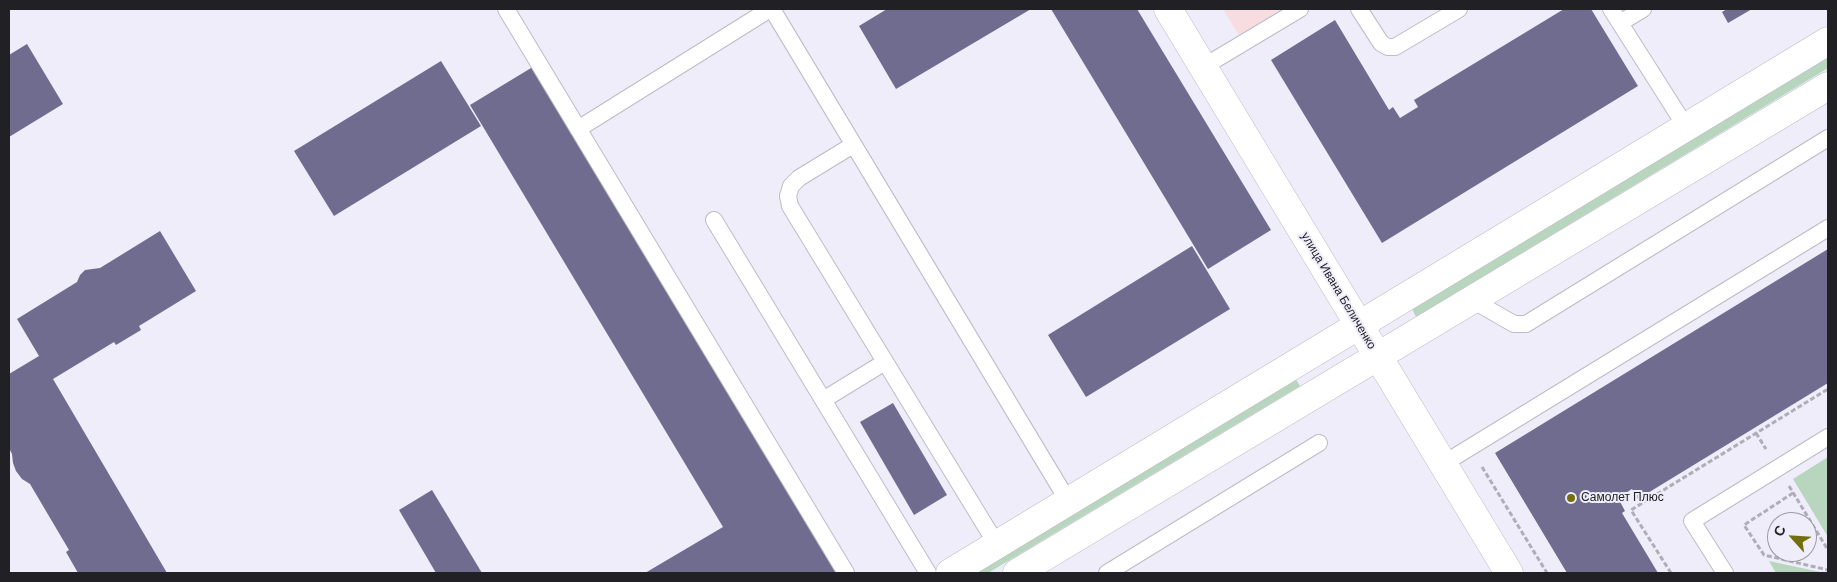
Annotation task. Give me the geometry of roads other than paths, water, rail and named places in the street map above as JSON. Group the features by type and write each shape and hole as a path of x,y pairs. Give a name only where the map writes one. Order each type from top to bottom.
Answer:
{"street":[{"name":"улица Ивана Беличенко","path":"1168,9 1509,573"},
{"path":"950,573 1828,40"},
{"path":"1018,573 1828,86"}],"lane":[{"path":"506,9 846,573"},
{"path":"578,129 771,9 1068,501"},
{"path":"1203,67 1300,9"},
{"path":"1359,9 1381,43 1388,47 1395,47 1459,9"},
{"path":"1611,9 1686,127"},
{"path":"1620,23 1643,9"},
{"path":"1472,300 1514,324 1526,324 1828,138"},
{"path":"853,145 799,178 791,186 788,196 790,206 997,545"},
{"path":"714,220 928,573"},
{"path":"1443,464 1828,228"},
{"path":"823,400 885,362"},
{"path":"1725,573 1692,521 1828,437"},
{"path":"1107,573 1319,443"}],"place":[{"name":"Самолет Плюс","path":"1571,498"}]}
